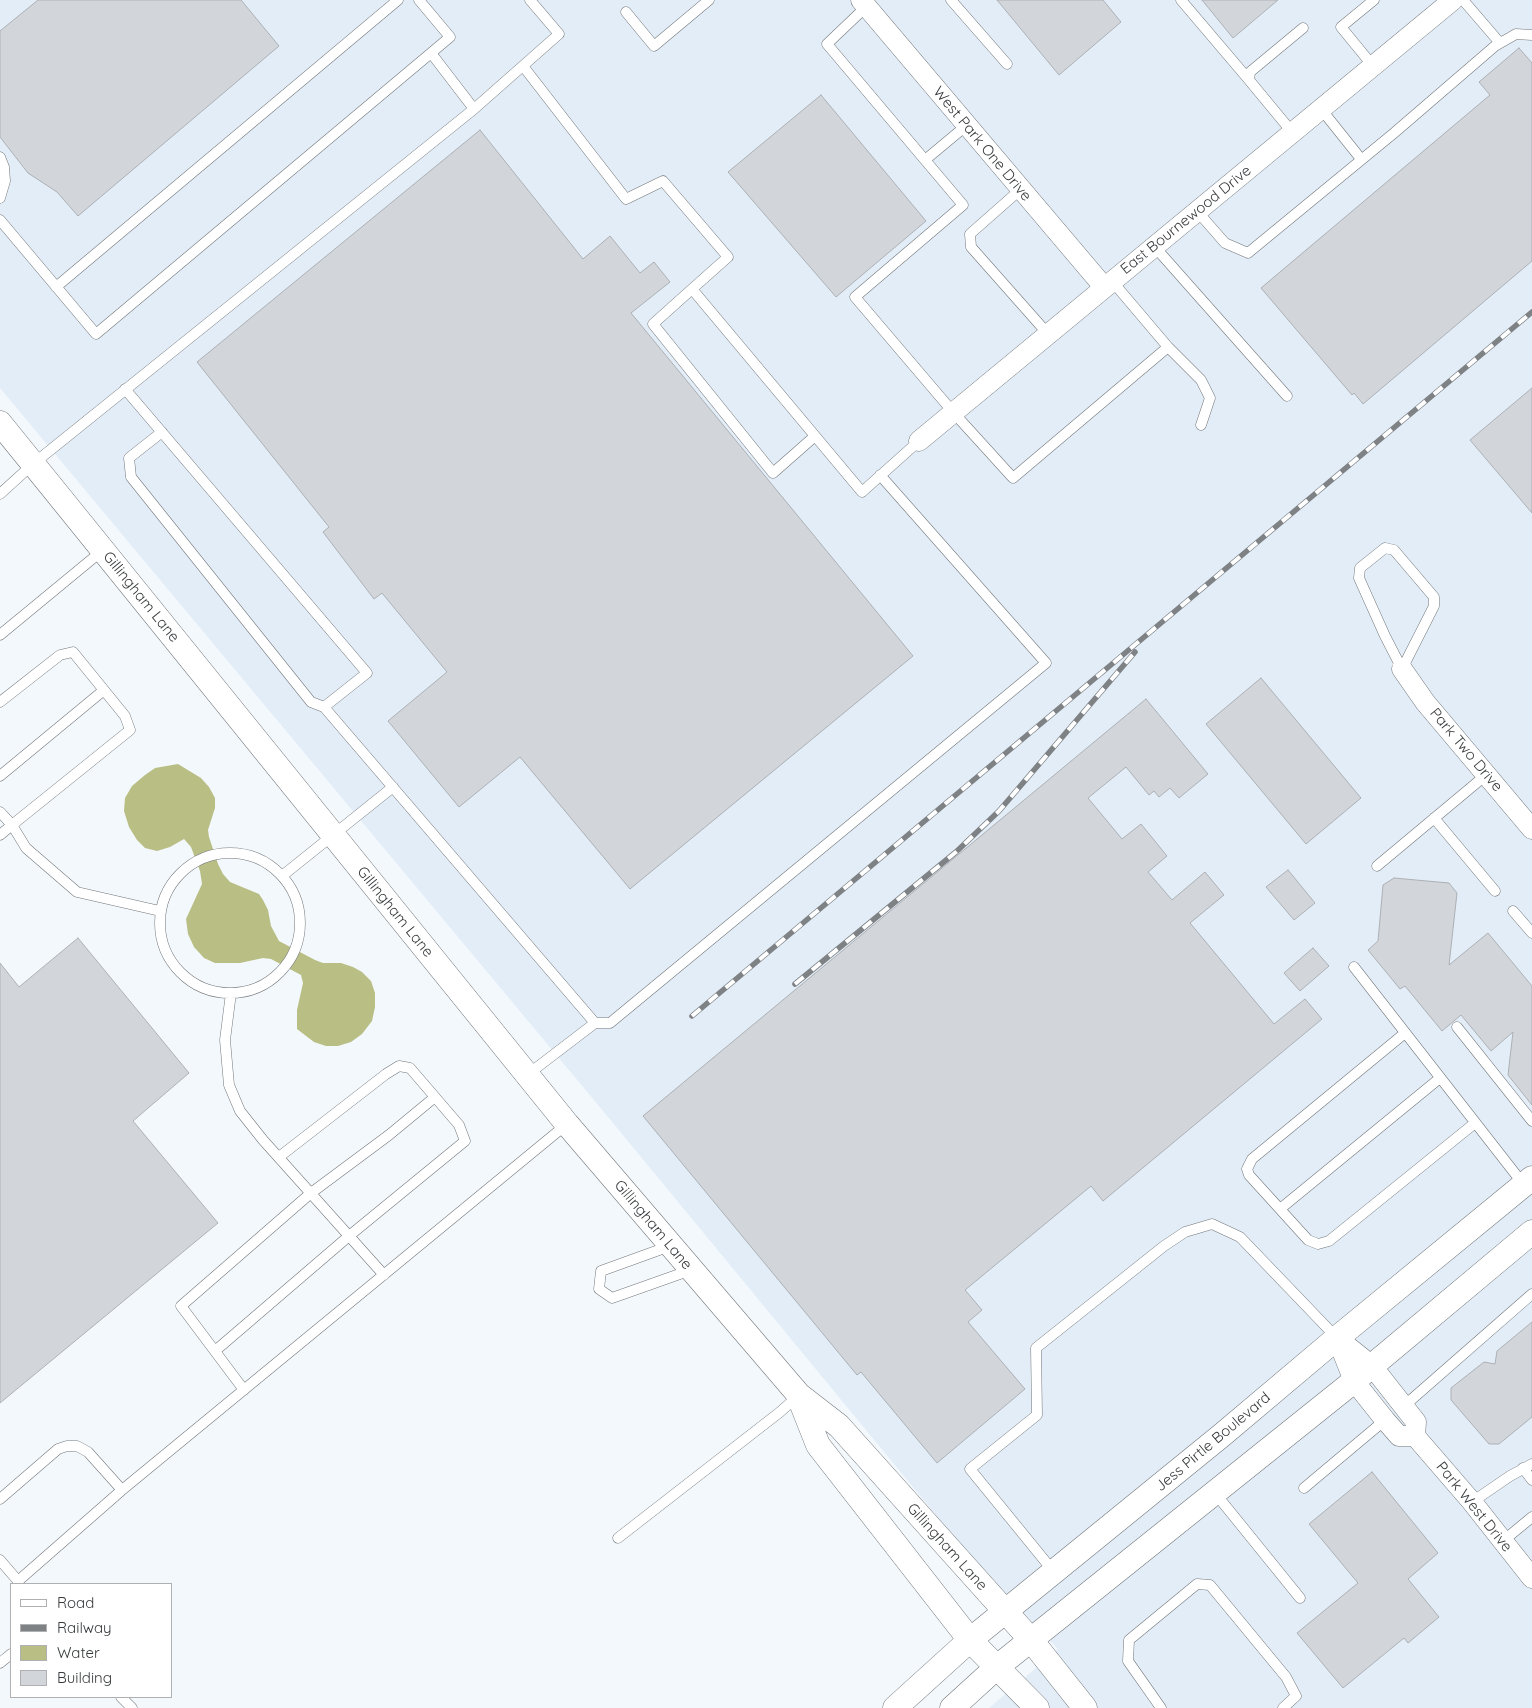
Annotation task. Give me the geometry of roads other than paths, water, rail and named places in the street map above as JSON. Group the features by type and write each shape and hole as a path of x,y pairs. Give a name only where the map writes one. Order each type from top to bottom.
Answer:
{"street":[{"name":"East Bournewood Drive","path":"919,441 1453,0"},
{"name":"West Park One Drive","path":"867,2 1021,189 1108,284"},
{"name":"Gillingham Lane","path":"0,423 527,1075 670,1246 799,1395 839,1426 1031,1640 1085,1708"},
{"name":"Park Two Drive","path":"1402,669 1425,702 1532,829"},
{"name":"Jess Pirtle Boulevard","path":"895,1708 970,1640 1222,1435 1337,1338 1529,1186"},
{"path":"952,1708 997,1667 1354,1381 1532,1232"},
{"name":"Park West Drive","path":"1337,1338 1372,1366 1416,1422 1415,1436 1472,1502 1532,1578"},
{"path":"1337,1338 1354,1381 1384,1420 1399,1436 1415,1436"},
{"name":"Gillingham Lane","path":"799,1395 818,1444 970,1640 1037,1708"}],"lane":[{"path":"56,287 398,0"},
{"path":"0,220 96,334 450,37 419,0"},
{"path":"0,494 33,464 125,389 474,109 559,34 530,0"},
{"path":"626,12 654,46 709,0"},
{"path":"951,0 1006,64"},
{"path":"1180,0 1292,132"},
{"path":"1373,66 1341,28 1374,0"},
{"path":"1462,0 1500,43"},
{"path":"867,2 827,44 963,205 855,297 953,412 1013,478 1168,347"},
{"path":"1249,80 1250,72 1303,28"},
{"path":"1197,210 1224,242 1248,253 1500,43 1516,34 1532,35"},
{"path":"431,53 474,109"},
{"path":"523,66 626,199 662,181 728,258 653,324 773,473 815,436"},
{"path":"1321,108 1361,159"},
{"path":"925,160 967,125"},
{"path":"0,157 4,167 5,181 0,198"},
{"path":"1021,189 970,234 971,246 1048,334"},
{"path":"1154,246 1287,396"},
{"path":"1108,284 1201,380 1210,398 1201,425"},
{"path":"692,289 862,492 919,441"},
{"path":"125,389 368,673 324,707"},
{"path":"162,432 130,458 131,478 311,702 324,707 595,1023"},
{"path":"527,1075 595,1023 610,1023 1046,663 880,475"},
{"path":"1385,548 1394,550 1434,597 1434,606 1420,637 1402,669 1384,636 1359,578 1360,568 1385,548"},
{"path":"0,635 103,550"},
{"path":"0,702 60,655 73,652 125,716 130,730 0,835"},
{"path":"0,776 104,690"},
{"path":"1377,866 1486,775"},
{"path":"282,876 393,787"},
{"path":"0,812 12,825 26,848 77,892 160,912"},
{"path":"1434,818 1495,891"},
{"path":"222,853 244,854 265,862 282,876 295,897 300,920 297,944 286,965 279,973 269,982 247,991 231,993 223,993 200,987 180,974 167,956 160,934 160,912 168,890 181,872 200,860 222,853"},
{"path":"1514,911 1532,934"},
{"path":"1354,968 1475,1123 1529,1186"},
{"path":"231,993 225,1040 229,1085 240,1111 384,1275"},
{"path":"1457,1027 1532,1121"},
{"path":"1405,1033 1252,1159 1247,1168 1249,1175 1308,1240 1318,1244 1329,1241 1475,1123"},
{"path":"214,1350 465,1141 459,1125 410,1068 399,1066 279,1157"},
{"path":"1280,1208 1440,1078"},
{"path":"244,1390 181,1306 311,1193 389,1135 435,1097"},
{"path":"0,1560 20,1583 122,1490 567,1124"},
{"path":"1054,1572 970,1469 1037,1415 1036,1348 1164,1246 1185,1232 1212,1224 1240,1236 1337,1338"},
{"path":"670,1246 601,1272 599,1289 612,1298 691,1270"},
{"path":"1404,1406 1532,1294"},
{"path":"618,1538 780,1412 799,1395"},
{"path":"1304,1488 1384,1420"},
{"path":"0,1499 58,1449 67,1446 78,1446 88,1452 122,1490"},
{"path":"1472,1502 1528,1466 1532,1480"},
{"path":"1214,1492 1300,1598"},
{"path":"1503,1541 1532,1517"},
{"path":"1161,1708 1128,1661 1129,1640 1197,1584 1210,1585 1286,1677 1296,1696 1283,1708"},
{"path":"0,1663 10,1655"},
{"path":"123,1698 132,1708"}],"water":[{"path":"178,764 201,778 209,787 215,798 215,808 208,830 218,864 230,882 259,894 268,910 271,926 279,941 323,963 341,963 353,967 362,972 371,981 375,993 372,1021 362,1034 351,1042 338,1046 326,1046 314,1042 297,1029 297,1010 303,983 301,975 271,959 263,958 240,963 215,963 204,958 194,947 188,934 186,919 202,884 200,871 191,847 184,839 170,847 157,851 145,848 137,840 129,827 124,811 125,798 132,786 155,768"}],"railway":[{"path":"692,1016 1532,312"},
{"path":"795,984 956,852 999,811 1135,652"}]}
